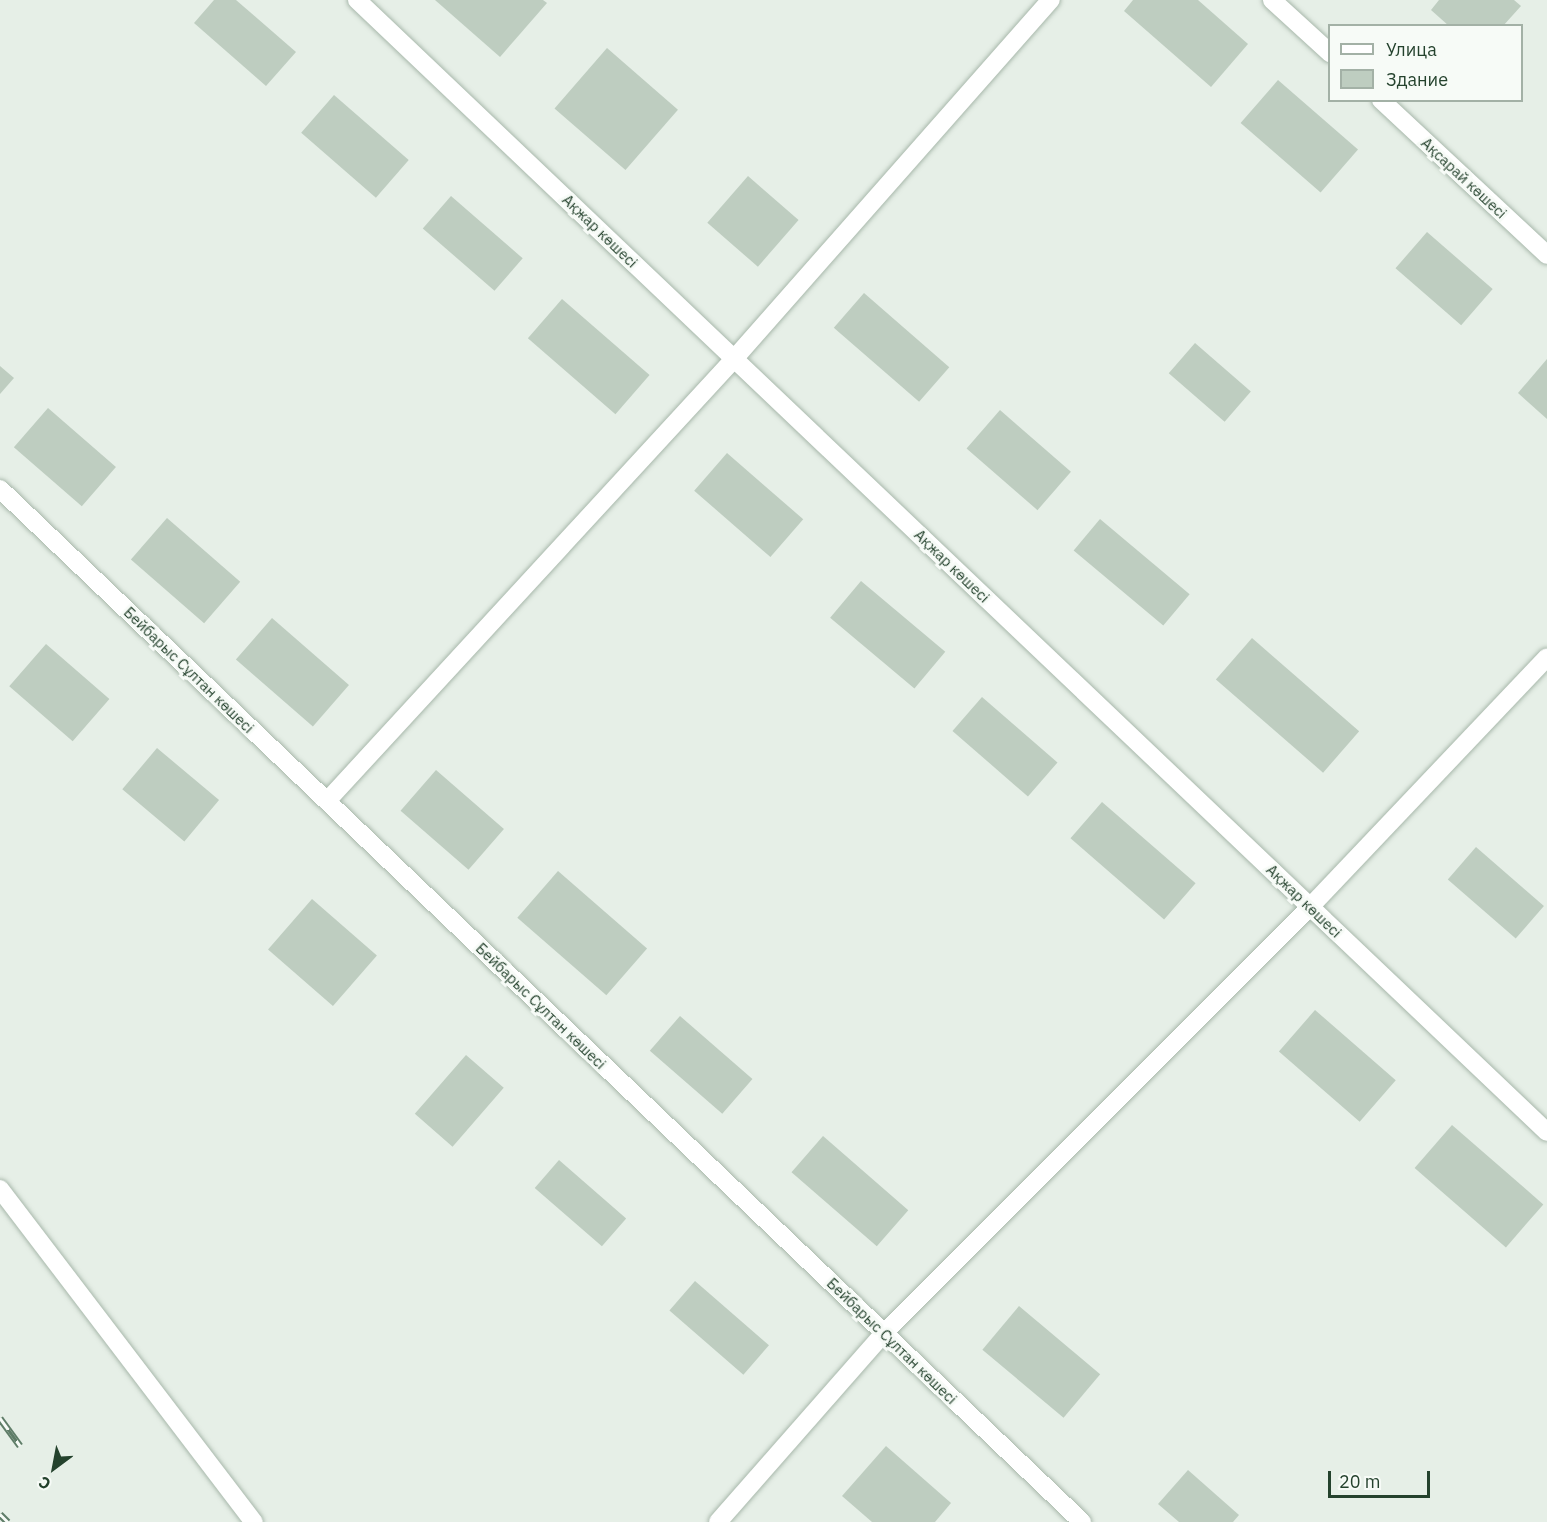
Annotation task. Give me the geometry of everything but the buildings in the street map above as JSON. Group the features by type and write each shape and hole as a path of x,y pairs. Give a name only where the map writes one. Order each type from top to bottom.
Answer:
{"street":[{"name":"Ақжар көшесі","path":"357,0 1547,1132"},
{"path":"327,801 734,359 1051,0"},
{"path":"1272,0 1328,52"},
{"name":"Ақсарай көшесі","path":"1383,102 1547,255"},
{"name":"Бейбарыс Сұлтан көшесі","path":"0,489 1082,1522"},
{"path":"718,1522 884,1333 1311,907 1547,657"},
{"path":"0,1189 254,1522"}],"railway":[{"path":"0,1418 20,1446"},
{"path":"0,1514 8,1522"}]}
